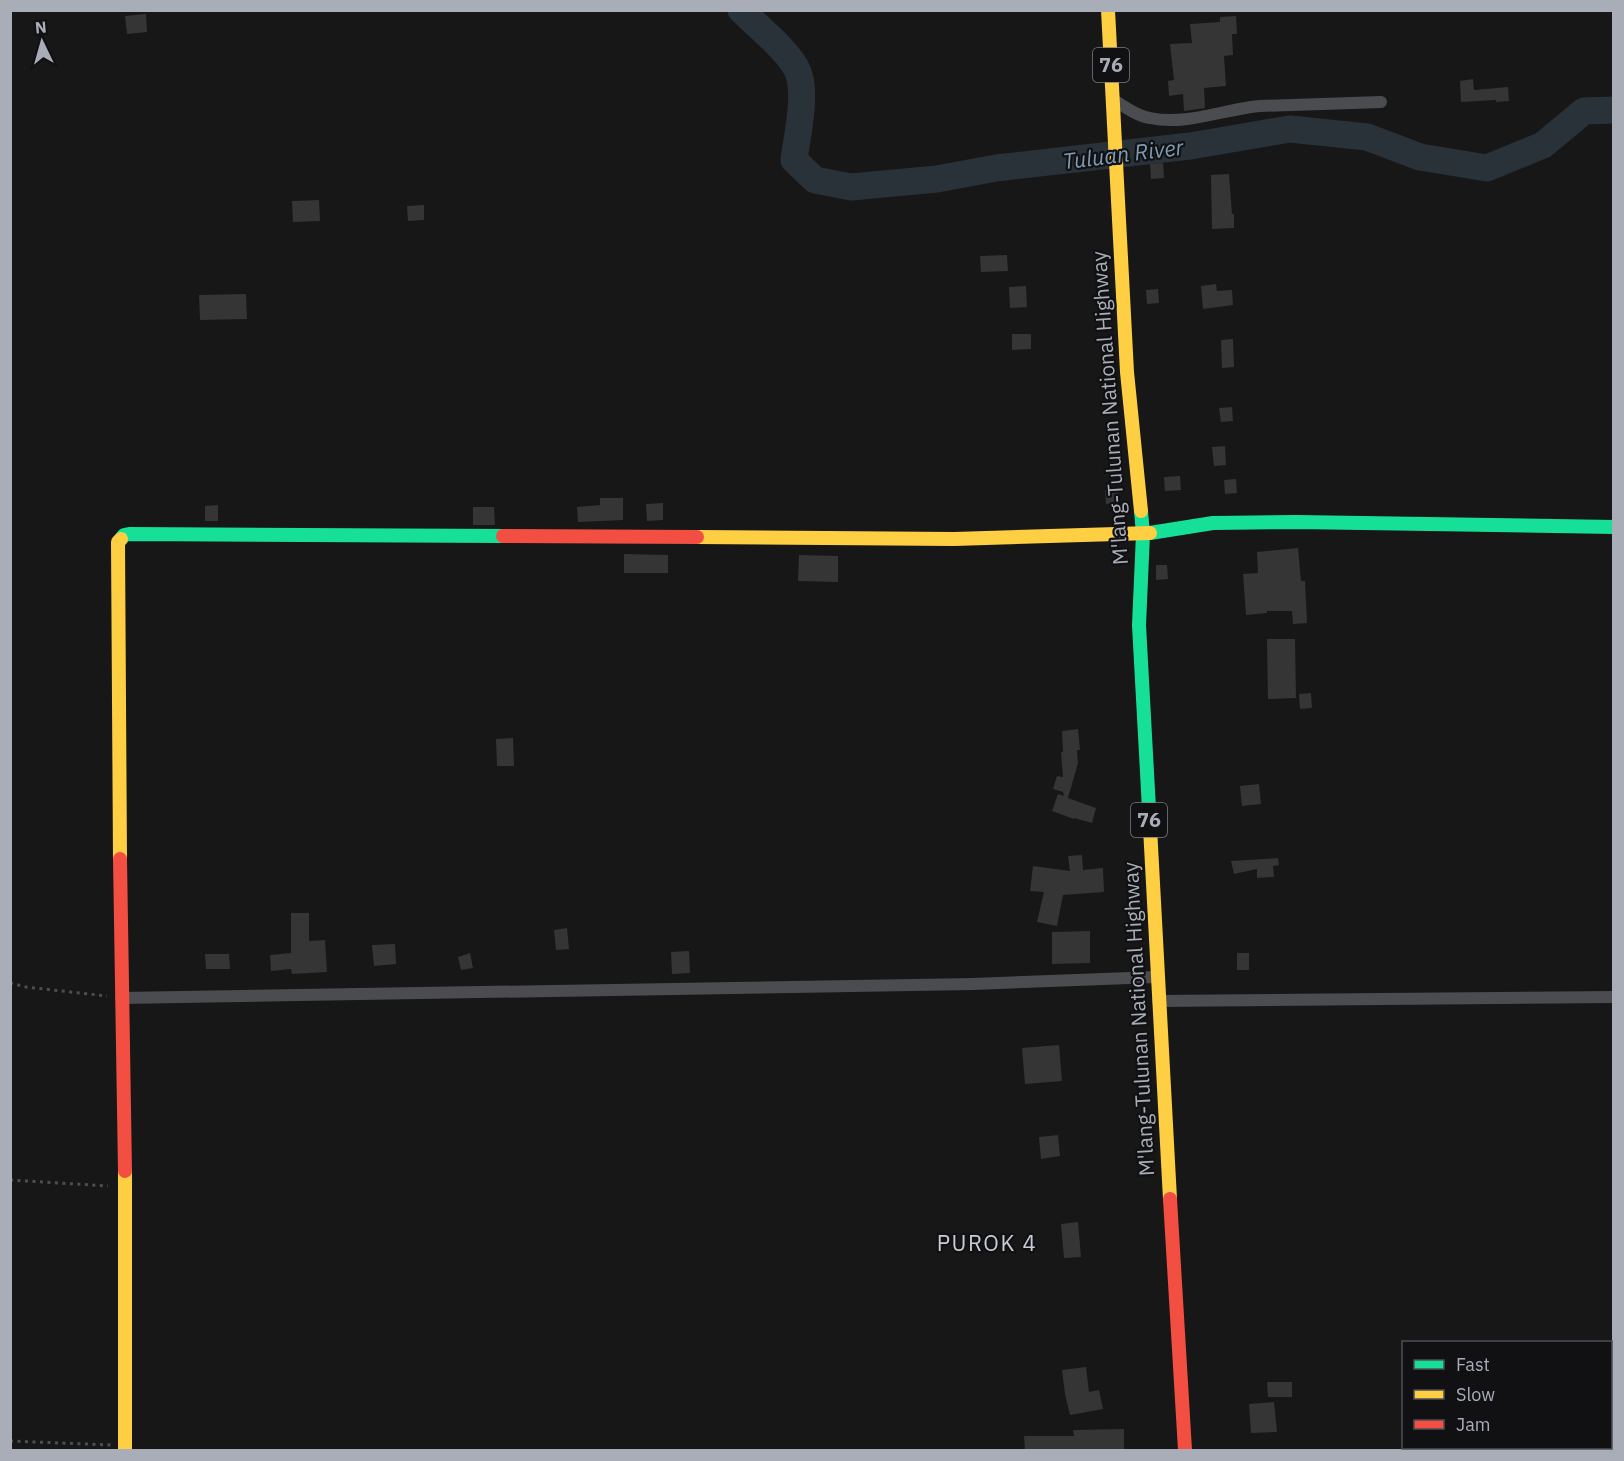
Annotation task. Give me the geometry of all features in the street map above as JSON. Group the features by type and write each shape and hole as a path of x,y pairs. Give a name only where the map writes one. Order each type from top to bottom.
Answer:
{"main road":[{"name":"M'lang-Tulunan National Highway","path":"1108,10 1126,372 1143,534 1139,625 1158,1001 1185,1450"},
{"path":"125,1448 125,1187 121,998 118,542 124,535 954,539 1143,534 1213,523 1297,522 1614,527"}],"street":[{"path":"1113,99 1148,118 1170,120 1260,106 1381,102"},
{"path":"121,998 973,984 1157,977"},
{"path":"1158,1001 1614,997"}],"path":[{"path":"10,983 26,987 121,998"},
{"path":"10,1180 125,1187"},
{"path":"10,1441 125,1448"}],"building":[{"path":"146,14 147,32 127,34 125,16"},
{"path":"1236,16 1237,34 1232,34 1233,55 1224,56 1226,86 1204,88 1205,108 1184,111 1183,94 1169,96 1168,81 1174,80 1170,44 1192,43 1190,24 1220,22 1220,17"},
{"path":"1473,79 1474,90 1508,87 1509,101 1461,102 1460,81"},
{"path":"1163,163 1164,178 1151,179 1150,164"},
{"path":"1229,174 1234,228 1212,229 1211,175"},
{"path":"319,200 320,221 293,222 292,201"},
{"path":"424,205 424,220 408,221 407,206"},
{"path":"1007,255 1008,271 981,272 980,256"},
{"path":"1216,284 1217,291 1232,290 1233,305 1203,309 1201,286"},
{"path":"1026,286 1027,307 1010,308 1009,287"},
{"path":"1158,289 1159,303 1147,304 1146,290"},
{"path":"246,294 247,319 200,320 199,295"},
{"path":"1012,334 1031,334 1031,349 1012,350"},
{"path":"1233,339 1234,367 1222,368 1221,340"},
{"path":"1232,407 1233,421 1221,422 1219,408"},
{"path":"1225,446 1226,465 1214,466 1212,447"},
{"path":"1180,476 1181,490 1165,491 1164,477"},
{"path":"1236,479 1237,493 1225,494 1224,480"},
{"path":"1118,488 1119,503 1106,504 1105,490"},
{"path":"600,498 623,498 623,520 578,522 577,507 600,505"},
{"path":"663,503 663,520 647,521 646,504"},
{"path":"218,505 218,521 205,521 205,506"},
{"path":"473,507 494,507 495,525 473,525"},
{"path":"1298,548 1301,581 1305,581 1307,623 1293,624 1292,611 1267,611 1267,613 1246,615 1243,574 1258,573 1257,552"},
{"path":"624,554 668,555 668,573 624,573"},
{"path":"799,555 838,556 838,582 798,581"},
{"path":"1156,565 1167,565 1168,579 1156,580"},
{"path":"1267,639 1295,639 1296,698 1268,699"},
{"path":"1311,693 1312,708 1300,709 1299,694"},
{"path":"1078,729 1080,750 1077,750 1078,763 1068,798 1096,808 1092,823 1052,811 1058,794 1064,796 1063,792 1053,789 1057,776 1063,777 1062,731"},
{"path":"513,738 514,766 497,766 496,739"},
{"path":"1259,784 1261,804 1242,806 1240,786"},
{"path":"1082,855 1083,870 1103,868 1104,892 1063,895 1057,926 1037,922 1044,892 1030,891 1033,866 1070,871 1068,856"},
{"path":"1278,858 1279,865 1273,866 1274,877 1257,878 1257,869 1234,874 1231,861"},
{"path":"291,913 309,913 309,941 325,940 327,972 292,974 291,969 271,971 270,955 291,953"},
{"path":"567,928 569,949 556,950 554,930"},
{"path":"1090,931 1090,963 1052,964 1052,932"},
{"path":"395,944 396,964 374,966 372,945"},
{"path":"689,951 690,973 672,974 671,952"},
{"path":"470,953 473,968 461,970 458,957"},
{"path":"1237,953 1249,953 1249,970 1237,970"},
{"path":"205,954 229,954 230,969 206,969"},
{"path":"1059,1045 1062,1081 1025,1084 1022,1048"},
{"path":"1058,1135 1060,1156 1041,1159 1039,1137"},
{"path":"1078,1222 1081,1257 1064,1258 1061,1224"},
{"path":"1086,1367 1089,1392 1099,1390 1103,1409 1070,1415 1062,1370"},
{"path":"1267,1382 1292,1382 1292,1397 1268,1397"},
{"path":"1274,1402 1277,1432 1251,1433 1249,1404"},
{"path":"1124,1429 1124,1450 1025,1450 1024,1436 1074,1436 1073,1430"}],"waterway":[{"name":"Tuluan River","path":"741,10 781,48 798,72 802,92 794,160 815,180 851,187 937,179 996,168 1190,146 1290,129 1367,137 1420,157 1487,168 1543,145 1584,111 1614,110"}],"traffic: fast":[{"path":"1141,511 1143,534 1139,625 1149,809"},
{"path":"1150,533 1213,523 1297,522 1614,527"},
{"path":"121,539 124,535 129,534 503,536"}],"traffic: slow":[{"path":"1108,10 1127,372 1141,511"},
{"path":"697,537 954,539 1150,533"},
{"path":"120,859 118,542 121,539"},
{"path":"1149,809 1170,1199"},
{"path":"125,1171 125,1450"}],"traffic: jam":[{"path":"503,536 697,537"},
{"path":"120,859 125,1171"},
{"path":"1170,1199 1185,1450"}],"district":[{"name":"PUROK 4","path":"987,1243"}]}
